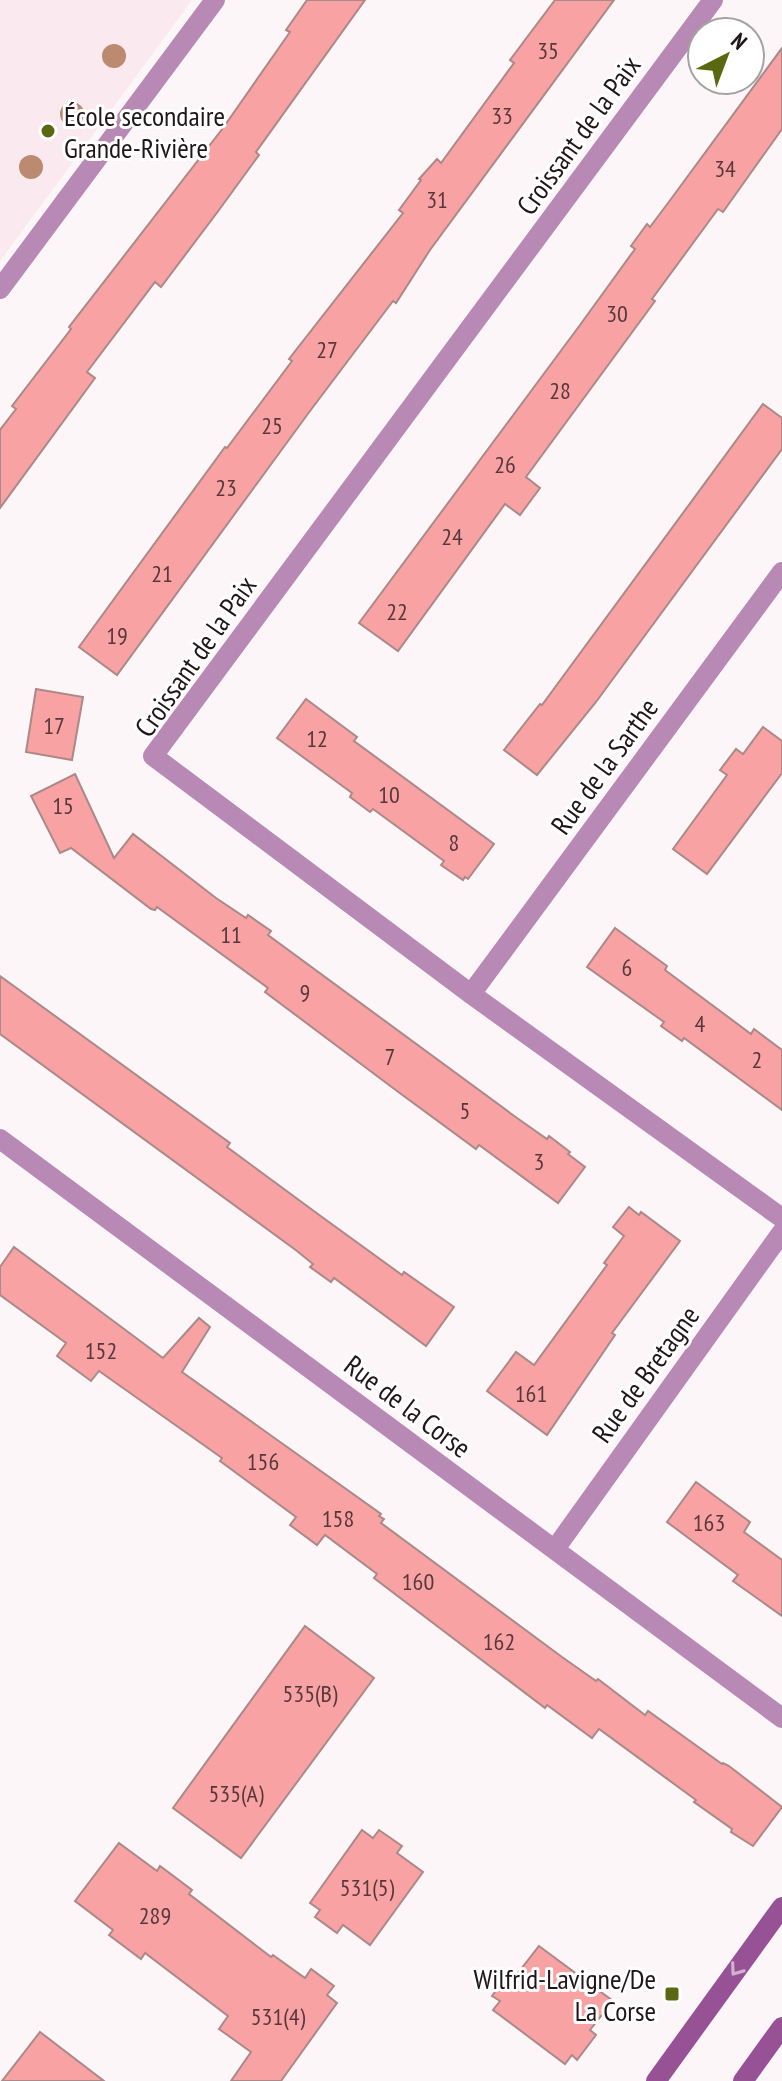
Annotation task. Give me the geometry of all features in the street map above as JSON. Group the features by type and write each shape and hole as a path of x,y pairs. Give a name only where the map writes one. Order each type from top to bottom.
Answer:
{"main road":[{"path":"656,2081 782,1907"},
{"path":"743,2081 782,2027"}],"street":[{"path":"0,289 215,0"},
{"name":"Croissant de la Paix","path":"713,0 153,756 471,994 782,1218"},
{"name":"Rue de la Sarthe","path":"471,994 782,572"},
{"name":"Rue de la Corse","path":"0,1139 782,1718"},
{"name":"Rue de Bretagne","path":"555,1549 782,1232"}],"shaded area":[{"name":"École secondaire Grande-Rivière","path":"0,0 192,0 0,261"}],"building":[{"path":"307,0 365,0 256,152 259,155 219,210 161,287 155,282 87,372 95,378 0,508 0,430 16,409 12,406 223,128 290,32 286,30"},
{"path":"555,0 614,0 430,250 396,303 393,301 310,411 117,675 79,647 292,361 289,359 403,213 399,210 419,179 437,159 441,163 514,63 510,60"},
{"path":"782,48 782,129 723,212 718,209 526,477 540,488 520,515 505,504 398,651 359,623 635,249 631,246 647,224 650,227 747,96 766,96 766,70"},
{"path":"763,404 782,418 782,449 596,702 537,775 504,750 542,705"},
{"path":"36,689 83,697 72,760 26,752"},
{"path":"306,699 357,737 354,741 494,844 468,879 465,877 463,880 441,865 444,861 373,809 370,812 350,797 352,793 277,738"},
{"path":"763,727 782,741 782,773 707,874 673,849 727,775 720,770 736,749 743,754"},
{"path":"75,774 114,858 133,834 216,898 271,931 268,935 517,1118 570,1152 568,1154 585,1167 558,1203 479,1145 476,1149 401,1094 265,992 268,988 157,907 151,909 71,848 60,853 31,796"},
{"path":"615,928 751,1034 754,1029 782,1050 782,1110 684,1038 682,1041 661,1026 664,1022 587,967"},
{"path":"0,976 230,1143 227,1147 322,1217 402,1275 404,1272 454,1307 426,1346 334,1278 331,1282 310,1267 313,1264 297,1251 0,1034"},
{"path":"629,1207 639,1215 641,1212 680,1241 612,1333 615,1335 547,1435 487,1391 516,1352 534,1365 607,1265 604,1263 624,1236 613,1227"},
{"path":"14,1247 163,1358 199,1318 210,1327 182,1372 381,1514 379,1516 384,1519 381,1523 562,1657 596,1681 598,1679 645,1715 648,1711 729,1766 782,1807 753,1846 599,1729 592,1738 547,1705 545,1708 374,1578 377,1574 325,1535 317,1545 290,1525 296,1517 220,1461 222,1458 99,1371 91,1381 57,1356 66,1343 0,1295 0,1267"},
{"path":"696,1482 750,1522 744,1532 782,1560 782,1616 733,1581 738,1575 667,1522"},
{"path":"305,1626 374,1678 241,1858 173,1808"},
{"path":"362,1830 373,1838 379,1830 402,1846 397,1853 423,1872 370,1945 343,1925 337,1933 315,1917 320,1910 310,1903"},
{"path":"119,1843 157,1871 160,1866 192,1890 189,1894 271,1957 273,1955 305,1978 311,1969 334,1986 327,1995 337,2003 281,2081 231,2081 251,2052 219,2029 228,2016 145,1953 141,1959 109,1935 113,1930 75,1901"},
{"path":"539,1946 613,2001 590,2030 596,2035 577,2060 572,2055 565,2064 493,2010 500,2001 492,1996 508,1974 514,1978"},
{"path":"40,2032 104,2081 2,2081"}],"place":[{"name":"École secondaire Grande-Rivière","path":"48,131"},
{"name":"Wilfrid-Lavigne/De La Corse","path":"672,1994"}]}
